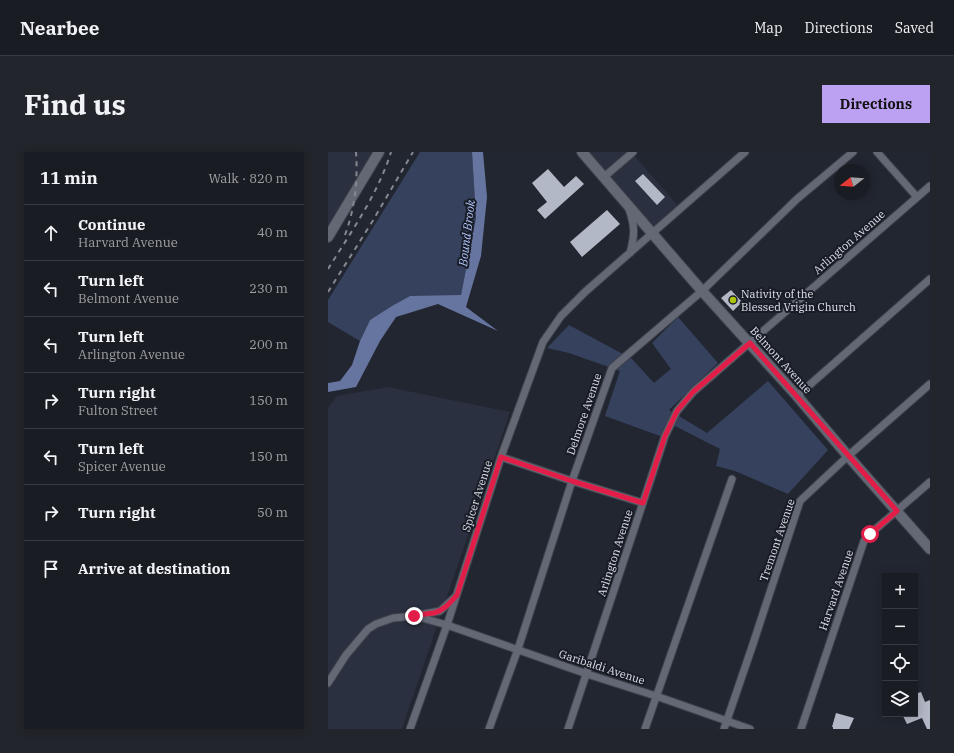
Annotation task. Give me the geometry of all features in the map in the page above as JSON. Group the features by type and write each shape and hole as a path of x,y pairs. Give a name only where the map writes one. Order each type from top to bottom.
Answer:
{"street":[{"name":"Belmont Avenue","path":"582,152 702,291 797,396 930,549"},
{"path":"604,177 633,152"},
{"name":"Spicer Avenue","path":"410,729 448,625 501,457 543,342 550,330 571,306 745,152"},
{"name":"Delmore Avenue","path":"489,729 518,649 572,481 612,368 702,291 797,199 853,152"},
{"path":"877,152 917,197"},
{"path":"328,237 378,153"},
{"name":"Arlington Avenue","path":"568,729 665,436 677,411 693,392 930,186"},
{"path":"628,205 634,229 630,254"},
{"path":"797,396 930,279"},
{"name":"Tremont Avenue","path":"724,729 756,637 800,501 848,456 930,384"},
{"path":"501,457 643,503"},
{"path":"644,729 732,479"},
{"name":"Harvard Avenue","path":"800,729 864,542 870,534 930,482"},
{"path":"328,683 346,655 368,629 376,624 393,618 440,611 457,595"},
{"name":"Garibaldi Avenue","path":"414,616 448,625 750,729"}],"shaded area":[{"path":"328,152 376,152 328,228"},
{"path":"420,152 472,152 476,218 461,296 410,296 370,320 360,341 328,322 328,300"},
{"path":"472,152 483,152 487,197 481,256 466,307 498,331 438,304 396,317 380,341 356,387 328,392 328,383 340,381 352,365 360,341 370,320 410,296 461,295 476,218"},
{"path":"586,152 634,152 633,154 680,208 654,230"},
{"path":"678,317 718,363 669,410 707,433 768,381 828,450 788,494 735,471 716,466 720,449 675,426 660,436 605,416 620,371 569,353 547,348 569,325 632,359 654,383 671,369 652,343"},
{"path":"388,387 510,412 402,729 328,729 328,408 337,396"}],"building":[{"path":"548,169 564,187 576,176 584,184 545,219 537,210 547,202 532,183"},
{"path":"643,174 665,197 657,205 635,181"},
{"path":"607,210 620,224 582,257 570,242"},
{"name":"Nativity of the Blessed Vrigin Church","path":"731,290 742,302 733,311 721,298"},
{"path":"921,692 925,702 930,700 930,729 927,729 922,718 907,724 904,717 918,717 918,693"},
{"path":"836,713 854,718 849,729 833,729 832,727"}],"railway":[{"path":"345,235 355,194 357,173 356,152"},
{"path":"328,269 355,227 371,198 386,168 391,152"},
{"path":"328,292 372,222 413,152"}],"place":[{"name":"Nativity of the Blessed Vrigin Church","path":"733,300"}],"route":[{"path":"414,616 440,611 457,595 501,457 643,503 665,436 677,411 693,392 750,343 897,511 870,534"}],"water label":[{"name":"Bound Brook","path":"467,233"}]}
